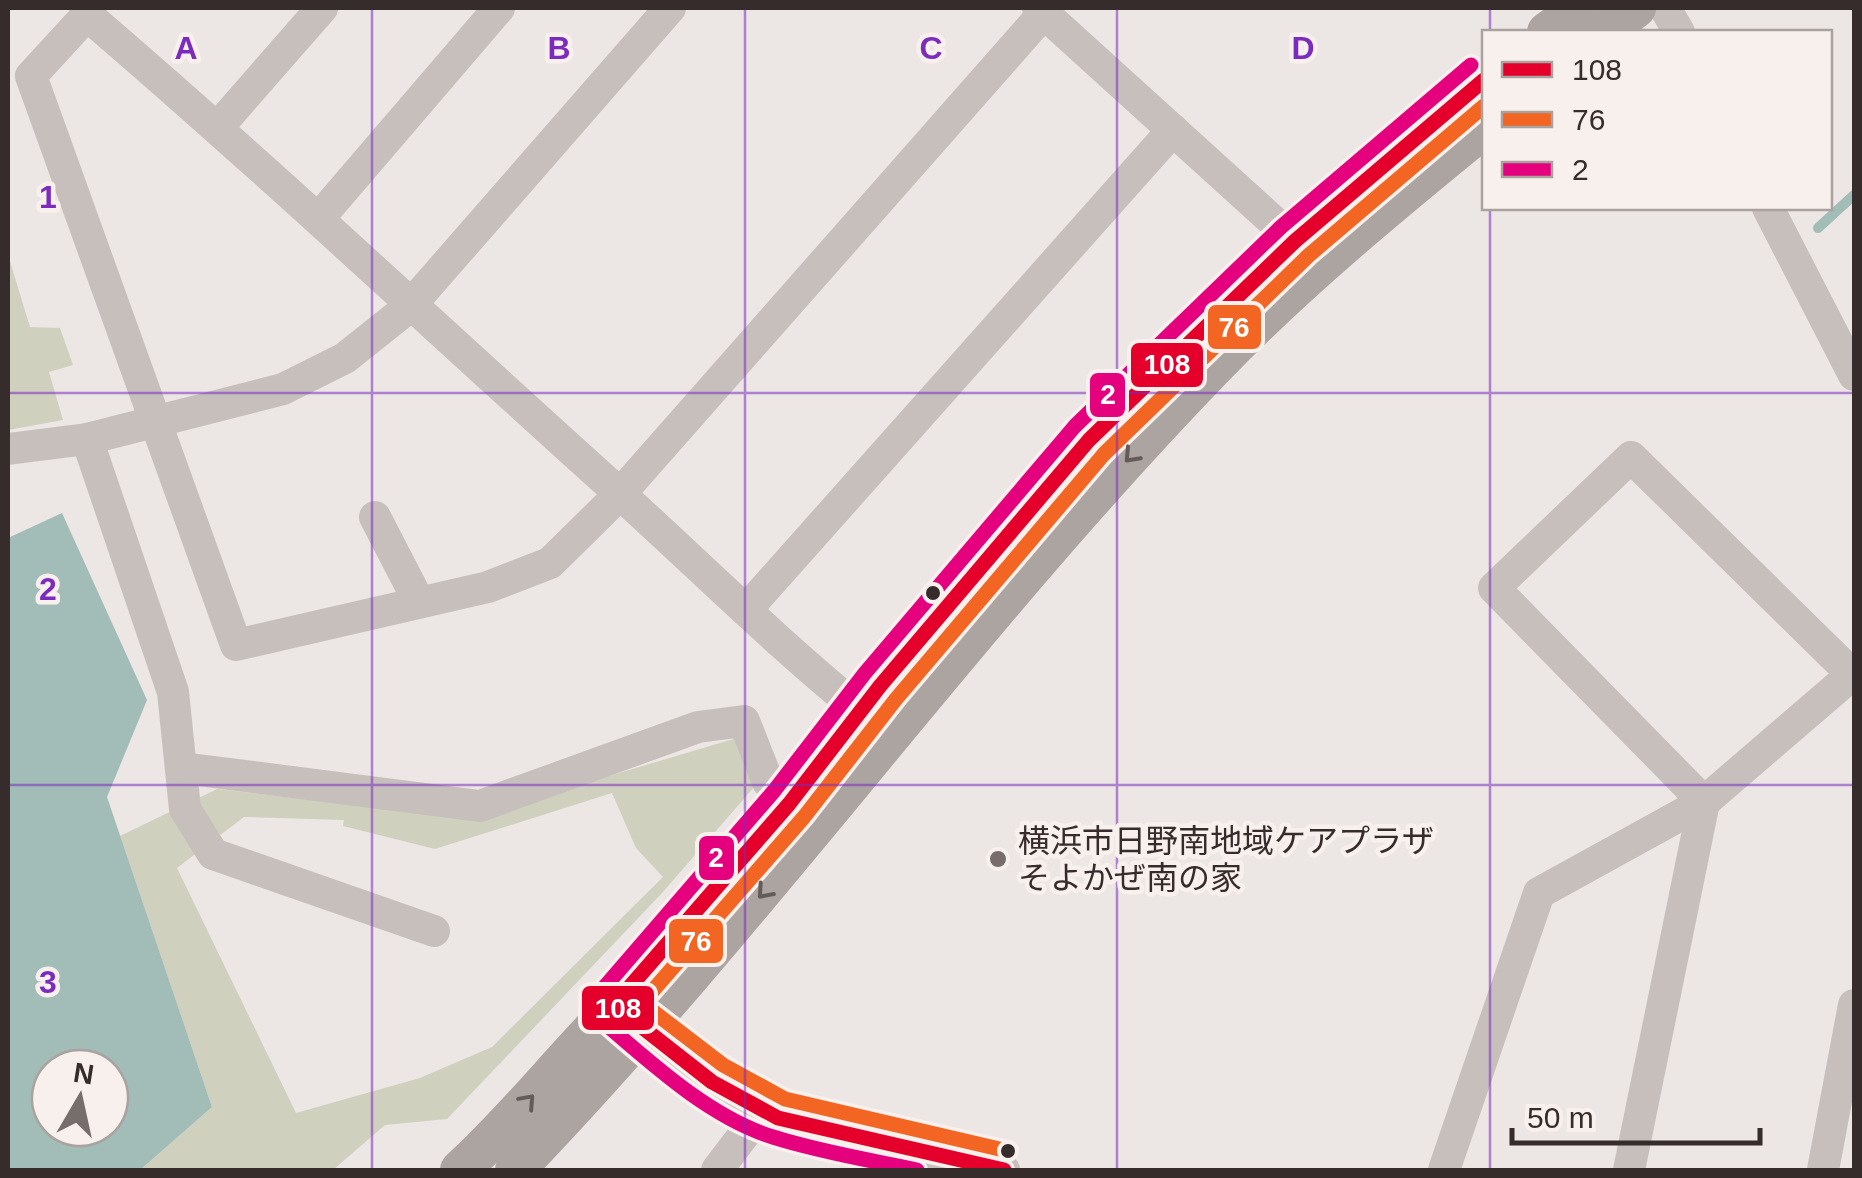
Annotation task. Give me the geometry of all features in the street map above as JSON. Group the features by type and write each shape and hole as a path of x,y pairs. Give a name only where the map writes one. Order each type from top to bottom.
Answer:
{"main road":[{"path":"1550,30 1580,8"},
{"path":"1607,30 1636,8"},
{"path":"516,1170 645,1032 783,870 875,723 1089,440 1295,240 1482,82"},
{"path":"460,1170 614,1006 790,804 875,723 1216,365 1392,203 1482,130"}],"street":[{"path":"218,128 322,8"},
{"path":"319,218 499,8"},
{"path":"8,449 87,439 282,389 344,358 410,307 670,8"},
{"path":"1665,8 1677,30"},
{"path":"875,723 746,610 620,494 410,307 319,218 91,11 31,76 236,645 488,587 550,563 620,494 1041,10 1295,240"},
{"path":"746,610 1173,130"},
{"path":"1769,210 1854,375"},
{"path":"87,439 173,692 186,809 212,854 434,930"},
{"path":"1444,1170 1539,894 1704,802 1853,673 1632,457 1494,588 1704,802"},
{"path":"375,517 419,602"},
{"path":"182,768 480,806 698,727 744,721 768,782 790,804"},
{"path":"1629,1170 1704,802"},
{"path":"1835,1155 1854,1005"},
{"path":"614,1006 645,1032 762,1111 939,1163 1004,1170"},
{"path":"718,1170 762,1111"}],"green space":[{"path":"8,255 30,327 60,328 73,365 49,372 63,420 8,430"},
{"path":"740,737 755,786 662,893 447,1119 385,1125 333,1170 140,1170 212,1107 120,836 217,789 468,818","holes":["612,793 636,848 663,877 492,1047 420,1078 296,1113 177,868 244,817 344,820 343,826 435,849"]}],"water":[{"path":"62,513 147,700 107,797 212,1107 140,1170 8,1170 8,538"}],"waterway":[{"path":"1818,228 1854,195"}],"transit line":[{"name":"2","path":"917,1170 773,1137 726,1116 682,1087 601,1020 595,1010 596,997 774,791 865,673 1075,426 1281,227 1471,65"},
{"name":"108","path":"1004,1170 778,1118 712,1082 614,1005 789,804 880,686 1089,440 1295,241 1482,82"},
{"name":"76","path":"1008,1151 785,1099 723,1065 642,1003 804,817 896,699 1104,454 1308,256 1482,108"}],"place":[{"name":"横浜市日野南地域ケアプラザ そよかぜ南の家","path":"998,859"}]}
